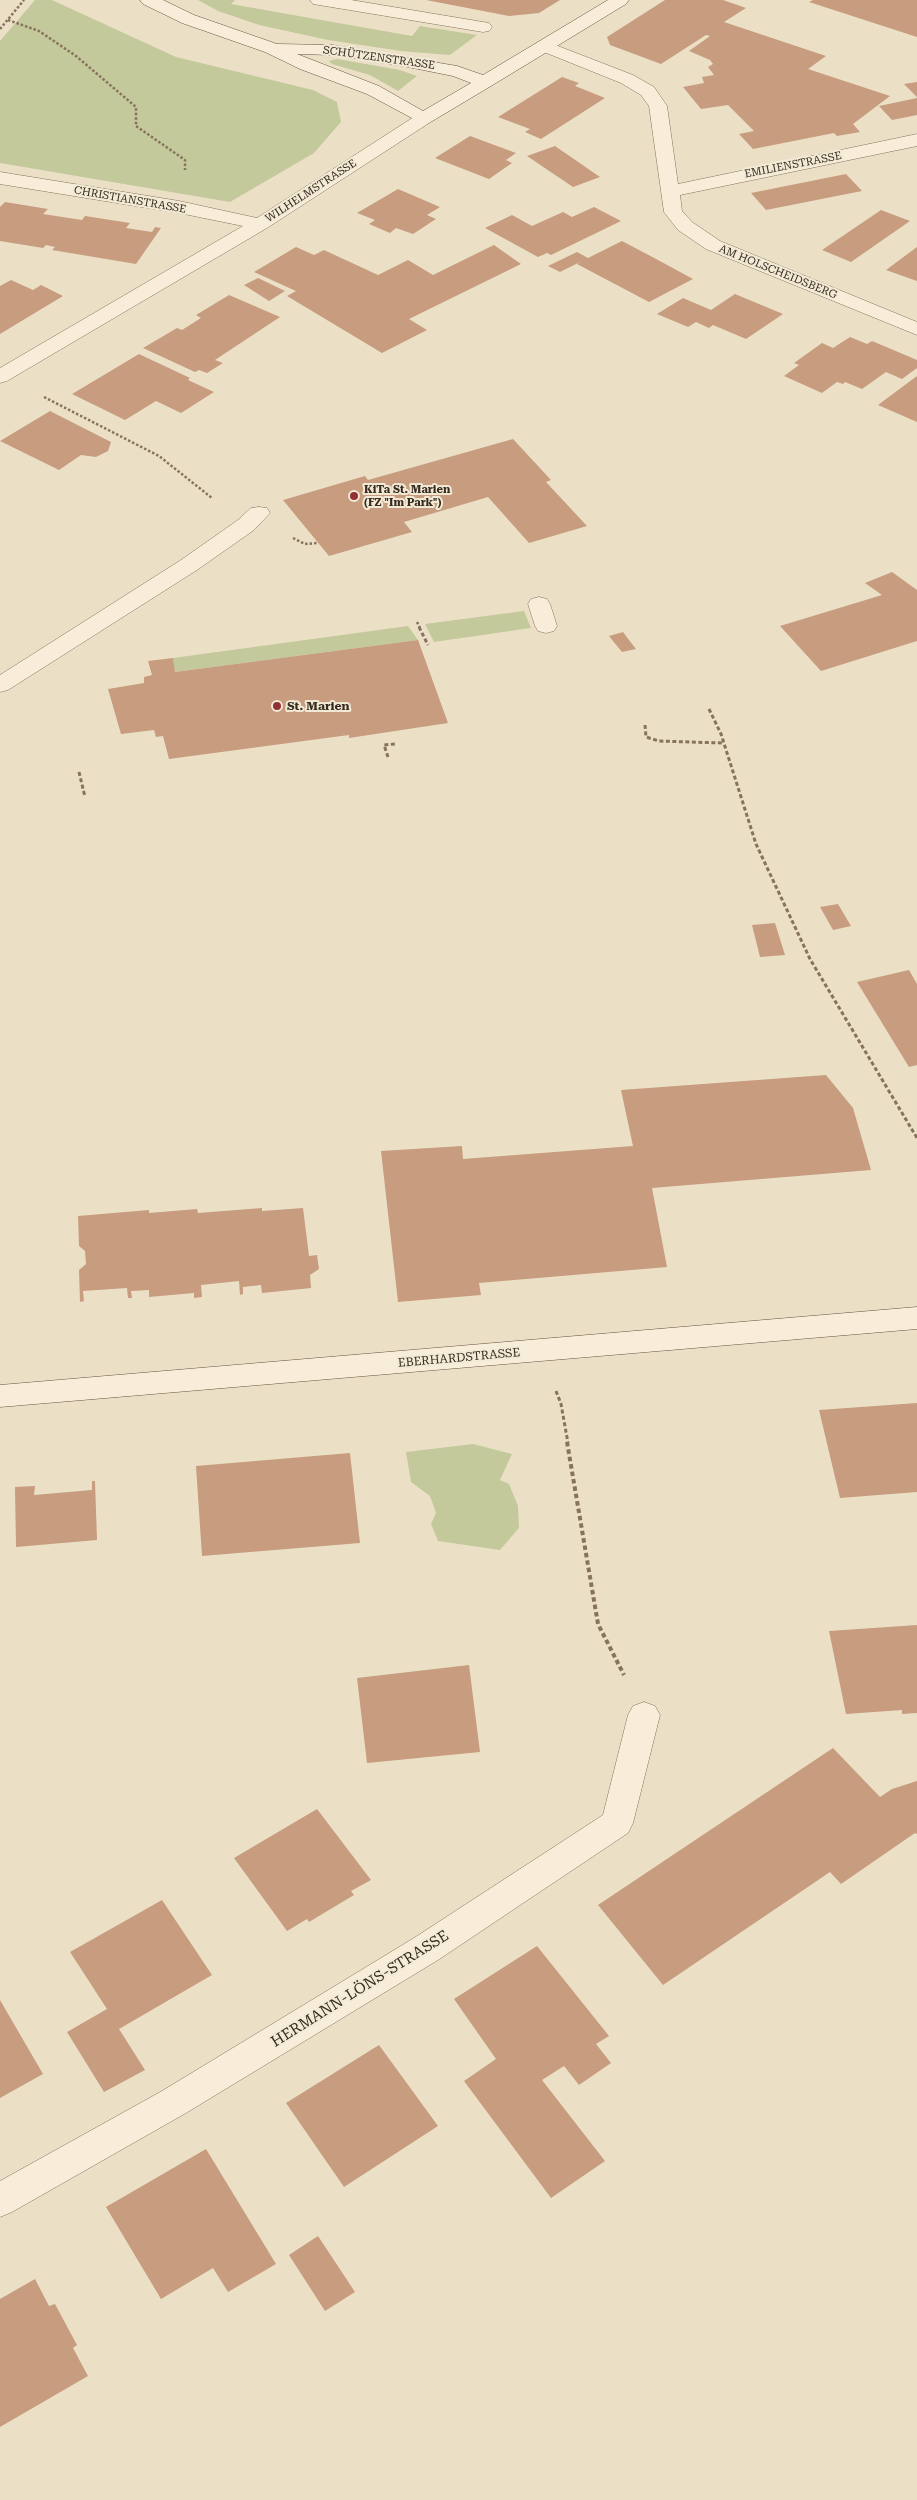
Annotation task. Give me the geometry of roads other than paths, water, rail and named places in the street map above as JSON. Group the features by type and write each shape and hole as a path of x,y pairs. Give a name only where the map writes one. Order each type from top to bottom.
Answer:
{"street":[{"name":"SCHÜTZENSTRASSE","path":"149,0 230,35 271,48 306,65 373,90 423,119"},
{"path":"319,0 483,27"},
{"name":"WILHELMSTRASSE","path":"0,377 260,224 423,119 620,0"},
{"name":"AM HOLSCHEIDSBERG","path":"545,46 627,79 648,91 658,106 673,212 685,226 713,245 917,329"},
{"name":"SCHÜTZENSTRASSE","path":"271,48 332,50 403,60 457,71 485,82"},
{"name":"EMILIENSTRASSE","path":"669,192 917,140"},
{"name":"CHRISTIANSTRASSE","path":"0,178 179,207 260,224"},
{"path":"0,685 189,565 253,519"},
{"path":"539,604 546,626"},
{"name":"EBERHARDSTRASSE","path":"0,1396 917,1318"},
{"name":"HERMANN-LÖNS-STRASSE","path":"0,2200 174,2102 426,1949 617,1823 644,1715"}],"place":[{"name":"KiTa St. Marien (FZ \"Im Park\")","path":"354,496"},
{"name":"St. Marien","path":"277,706"}]}
